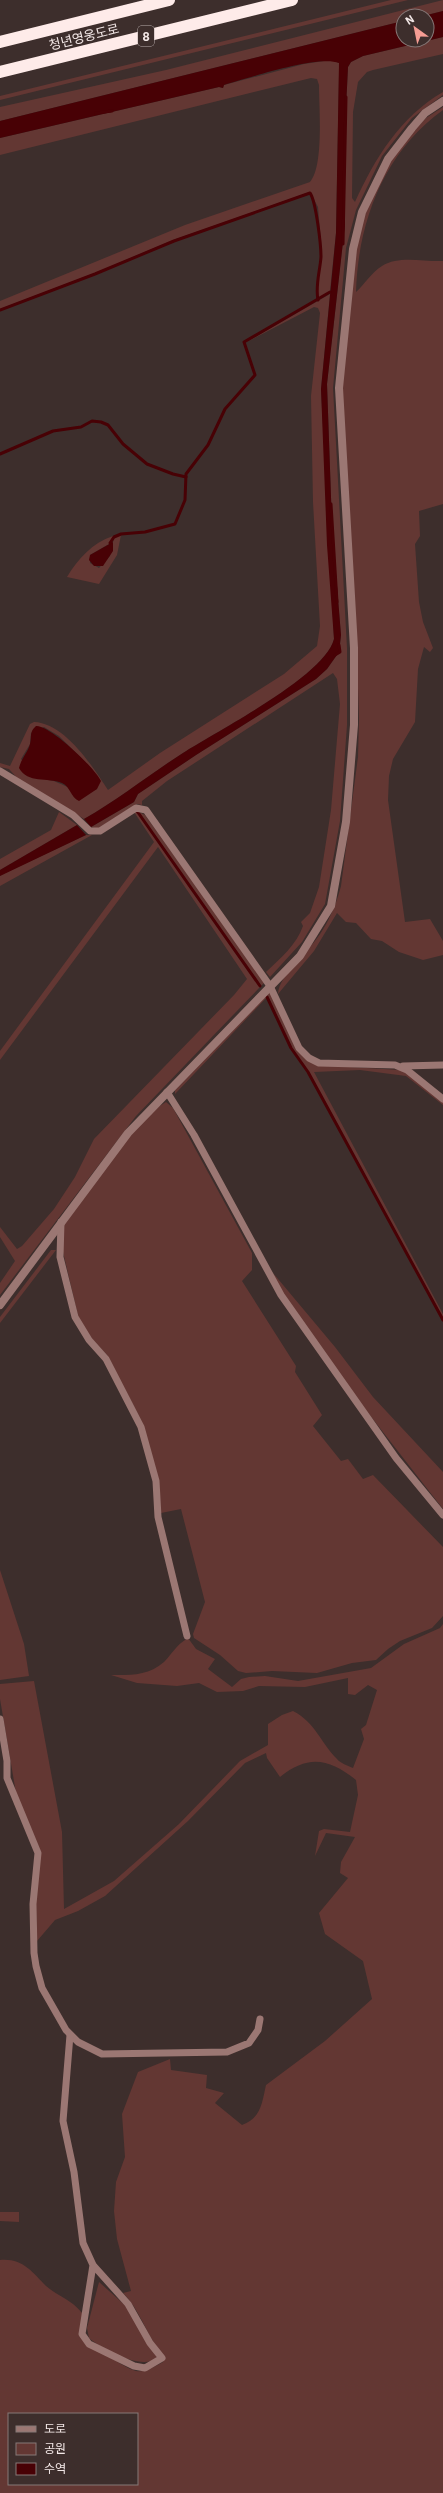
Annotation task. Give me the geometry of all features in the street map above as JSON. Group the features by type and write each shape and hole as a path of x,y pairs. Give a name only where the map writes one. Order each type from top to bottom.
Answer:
{"highway":[{"name":"청년영웅도로","path":"0,42 170,0"},
{"name":"청년영웅도로","path":"0,72 292,0"}],"street":[{"path":"0,1305 128,1133 308,945 331,906 346,822 354,725 354,648 339,388 353,249 362,212 385,165 425,113 443,101"},
{"path":"0,771 80,822 90,832 100,831 136,808 146,810 270,986 299,1048 309,1058 319,1063 399,1066 443,1065"},
{"path":"399,1066 407,1070 443,1099"},
{"path":"167,1092 175,1102 194,1135 281,1295 396,1458 443,1515"},
{"path":"61,1222 60,1257 74,1317 89,1340 106,1359 141,1427 156,1481 158,1517 187,1636"},
{"path":"0,1719 7,1761 4,1778 38,1853 33,1904 34,1953 36,1966 45,1994 70,2035 94,2051 102,2054 227,2052 249,2043 258,2030 260,2019"},
{"path":"70,2035 63,2121 74,2172 83,2243 93,2265 128,2304 150,2344 162,2358 158,2362 145,2368 134,2366 89,2344 82,2334 93,2265"}],"green space":[{"path":"391,0 408,0 0,100 0,96"},
{"path":"443,0 443,11 435,13 435,8 411,8"},
{"path":"395,12 395,23 0,121 0,107 166,70"},
{"path":"443,37 443,54 373,70 367,72 358,82 353,112 352,198 355,202 380,154 390,140 414,114 428,102 443,92 443,95 412,118 382,156 356,210 346,248 333,388 347,648 347,725 340,821 325,904 302,942 270,977 266,972 288,951 297,939 303,926 301,922 310,913 319,887 331,810 340,704 337,679 333,673 167,781 142,801 142,805 137,804 97,829 91,827 134,802 138,794 196,755 316,679 327,669 339,652 341,636 332,525 327,384 345,224 344,147 348,67 351,62 363,56 397,48 435,48 435,39"},
{"path":"331,60 339,63 339,73 336,233 330,291 319,298 317,291 322,254 318,207 310,192 173,240 95,273 0,309 0,301 185,225 310,182 314,174 319,150 319,85 317,79 311,78 0,155 0,138 219,87 223,88 224,85 304,64"},
{"path":"443,107 443,110 422,127 405,146 390,168 378,190 362,240 356,292 374,272 389,263 404,260 443,261 443,504 419,511 420,536 415,544 419,602 423,622 433,648 430,652 424,647 418,669 415,722 393,759 389,776 388,800 405,922 430,919 443,941 443,955 423,960 399,952 382,941 371,939 356,923 346,922 337,913 314,951 278,994 280,986 289,970 322,931 331,915 338,897 341,886 358,757 359,719 356,627 342,392 356,248 367,206 387,166 410,135 426,118"},
{"path":"330,294 321,389 334,639 326,654 291,686 268,702 183,753 84,819 18,779 9,769 0,767 0,763 10,766 30,724 34,722 45,724 57,730 67,738 86,759 108,790 160,753 284,674 317,646 320,626 313,502 311,396 320,313 318,308 314,307 245,343","holes":["44,727 59,736 93,770 97,789 89,792 82,792 53,781 37,779 21,759 30,744 31,733"]},
{"path":"121,535 117,555 99,584 67,577 86,552 98,543 113,536 109,544 90,555 90,563 99,568 110,556 114,538"},
{"path":"137,811 145,815 263,979 264,983 261,986"},
{"path":"137,811 260,987 136,1116 0,1295 0,1283 15,1261 0,1237 0,1227 17,1249 22,1246 54,1209 75,1177 94,1139 234,995 247,979 158,847 0,1060 0,1051 154,842 134,812"},
{"path":"59,812 77,825 0,870 0,859 51,830"},
{"path":"86,835 92,835 0,886 0,876 5,873"},
{"path":"270,992 293,1041 316,1065 401,1070 407,1072 443,1101 443,1105 406,1076 360,1070 314,1072 443,1314 443,1318 308,1071 291,1048 268,996 175,1094 175,1090"},
{"path":"166,1102 173,1108 252,1253 252,1270 242,1281 296,1366 295,1372 322,1415 313,1426 341,1461 348,1459 363,1479 373,1475 443,1547 443,1616 432,1628 400,1641 376,1660 352,1663 317,1673 272,1671 246,1673 238,1671 220,1655 194,1638 193,1634 205,1602 181,1509 161,1513 142,1422 107,1355 93,1340 79,1320 63,1252 63,1226 131,1134 155,1109"},
{"path":"51,1250 56,1250 0,1323 0,1317"},
{"path":"273,1273 335,1347 373,1397 443,1472 443,1509 358,1400 282,1292"},
{"path":"0,1570 24,1644 29,1676 0,1680"},
{"path":"443,1624 443,2493 0,2493 0,2260 15,2261 26,2267 51,2290 74,2305 83,2314 81,2336 116,2361 136,2371 150,2369 163,2362 164,2357 153,2341 135,2308 123,2293 131,2291 117,2239 114,2211 116,2182 125,2157 122,2114 138,2072 170,2059 171,2070 207,2075 206,2088 224,2093 215,2103 242,2125 253,2118 260,2109 266,2085 325,2041 372,1999 363,1961 325,1934 319,1913 348,1878 340,1873 341,1862 355,1837 326,1833 315,1856 319,1831 324,1829 350,1832 358,1795 356,1780 337,1767 319,1762 310,1762 300,1765 280,1777 267,1758 266,1753 245,1763 188,1821 105,1896 78,1911 55,1920 37,1941 36,1902 40,1850 16,1793 0,1699 0,1684 34,1681 62,1832 64,1909 114,1881 179,1824 240,1761 268,1745 268,1724 282,1715 293,1711 301,1716 313,1727 331,1753 338,1760 353,1768 364,1739 361,1729 366,1725 377,1690 368,1685 355,1695 348,1694 348,1678 305,1687 259,1686 243,1691 217,1692 199,1683 177,1686 137,1683 111,1675 132,1675 152,1670 164,1662 177,1647 188,1638 196,1649 215,1659 208,1669 232,1687 241,1679 249,1677 265,1676 298,1681 371,1668 404,1644 440,1628"},
{"path":"0,2212 19,2212 19,2222 0,2221"},
{"path":"99,2282 127,2307 157,2358 142,2362 132,2360 112,2353 89,2338 87,2328"}],"water":[{"path":"443,11 443,37 435,39 435,13"},
{"path":"395,23 395,48 397,48 363,56 351,62 348,67 344,147 345,224 327,384 332,525 341,635 339,652 327,669 316,679 196,755 138,794 134,802 91,827 84,819 183,753 268,702 291,686 326,654 334,639 327,545 321,389 336,233 339,63 329,61 315,62 283,68 224,85 223,88 219,87 0,138 0,121"},
{"path":"113,542 113,551 103,566 94,566 89,560 90,555"},
{"path":"36,726 51,732 61,739 90,766 101,781 97,789 79,801 62,783 33,778 23,773 19,768 29,747 32,732"},
{"path":"77,825 86,835 0,876 0,870"}],"waterway":[{"path":"343,244 346,97"},
{"path":"96,113 112,111"},
{"path":"0,310 95,274 174,241 310,193 316,214 321,251 317,284 318,300"},
{"path":"110,543 114,537 121,534 145,532 175,524 185,500 186,474 208,445 225,409 255,375 244,342 330,292"},
{"path":"0,454 53,431 81,427 92,421 101,422 108,425 123,444 147,464 173,474 186,477"},
{"path":"331,504 337,602"},
{"path":"335,655 340,652 339,645"},
{"path":"137,811 260,986"},
{"path":"267,997 291,1048 308,1072 443,1320"}]}
